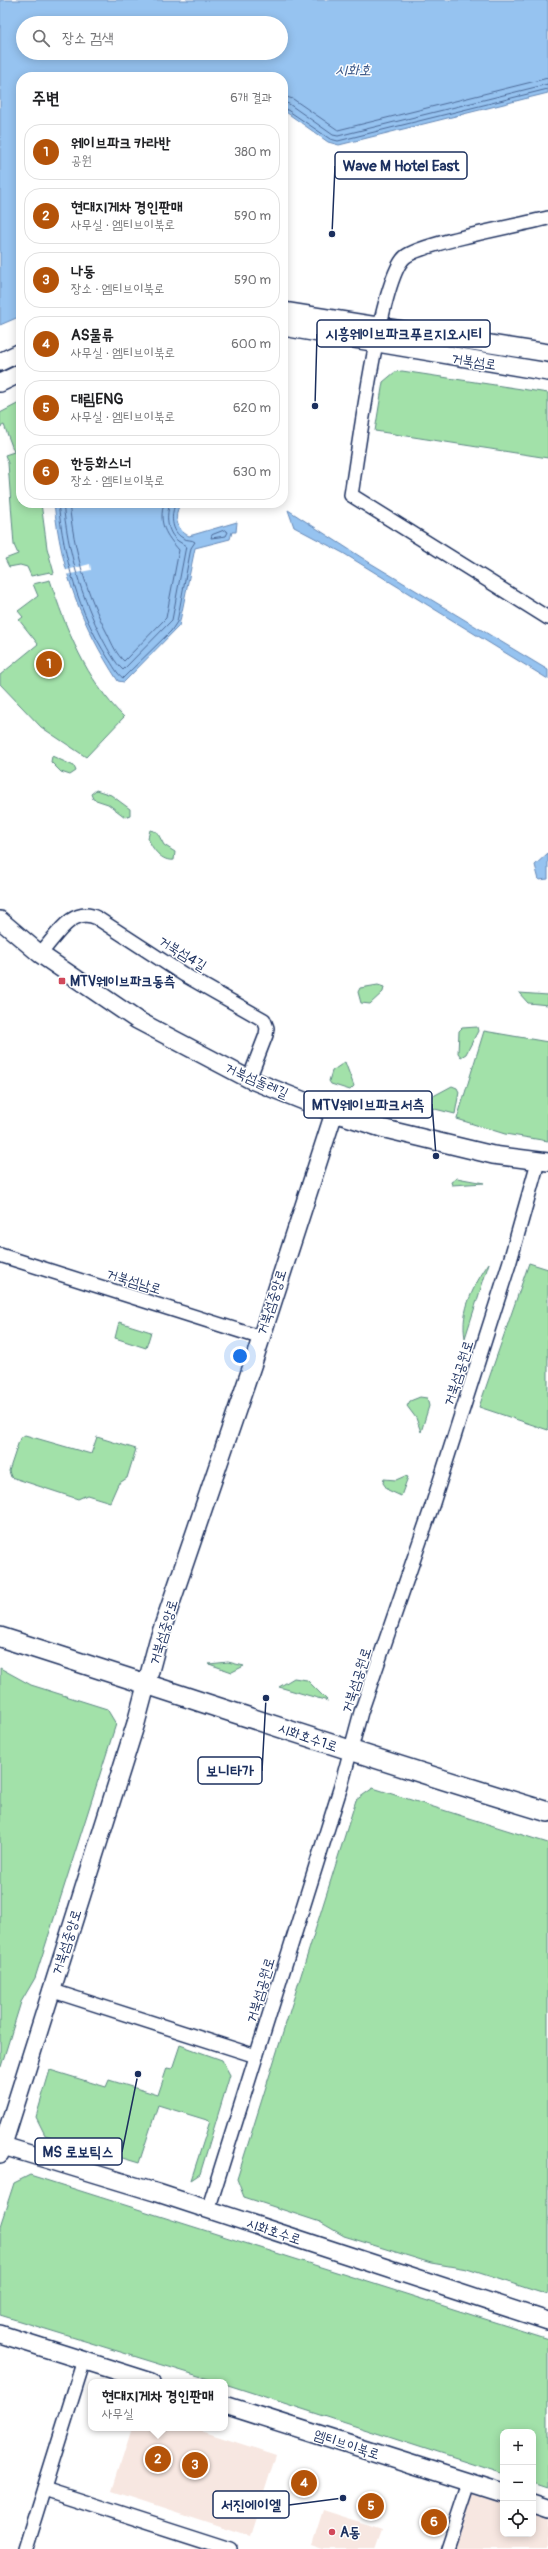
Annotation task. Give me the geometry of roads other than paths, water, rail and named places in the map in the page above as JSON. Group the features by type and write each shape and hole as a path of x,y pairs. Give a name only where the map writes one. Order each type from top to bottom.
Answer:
{"main road":[{"name":"시화호수1로","path":"0,1637 351,1751 548,1812"}],"street":[{"path":"548,218 415,250 397,266 376,343 351,494 548,618"},
{"path":"288,312 548,353"},
{"name":"거북섬로","path":"288,328 548,372"},
{"path":"0,362 16,354"},
{"path":"0,383 16,375"},
{"name":"거북섬4길","path":"40,954 70,920 80,914 89,914 97,918 183,974 264,1020 267,1028 266,1035 249,1079"},
{"name":"거북섬둘레길","path":"0,920 40,954 137,1020 249,1079 334,1113 493,1155 543,1162"},
{"name":"거북섬중앙로","path":"1,2148 147,1684 158,1641 253,1363 260,1337 334,1113"},
{"name":"거북섬공원로","path":"208,2210 351,1751 361,1712 445,1466 543,1162"},
{"name":"거북섬남로","path":"0,1255 260,1337"},
{"path":"50,1990 256,2056"},
{"name":"시화호수로","path":"1,2148 208,2210 548,2321"},
{"path":"0,2334 143,2379"},
{"path":"24,2549 84,2360"},
{"name":"엠티브이북로","path":"228,2406 500,2492"},
{"path":"447,2549 469,2482"},
{"path":"44,2489 230,2549"},
{"path":"536,2504 548,2508"}],"water":[{"name":"시화호","path":"0,0 548,0 548,93 339,145 328,142 288,114 288,72 16,72 16,318 0,325"},
{"path":"55,508 179,508 177,512 177,522 181,530 189,536 237,522 236,532 232,532 230,539 195,548 179,626 124,682 118,681 93,639 83,618 68,574 57,528"},
{"path":"288,510 367,561 548,670 548,679 343,553 294,527"},
{"path":"548,853 548,879 539,880 535,865"}],"place":[{"name":"Wave M Hotel East","path":"332,234"},
{"name":"시흥웨이브파크푸르지오시티","path":"315,406"},
{"name":"웨이브파크 카라반","path":"49,664"},
{"name":"MTV웨이브파크동측","path":"62,981"},
{"name":"MTV웨이브파크서측","path":"436,1156"},
{"name":"보니타가","path":"266,1698"},
{"name":"MS 로보틱스","path":"138,2074"},
{"name":"현대지게차 경인판매","path":"158,2459"},
{"name":"나동","path":"195,2465"},
{"name":"AS물류","path":"304,2483"},
{"name":"서진에이엘","path":"343,2498"},
{"name":"대림ENG","path":"371,2506"},
{"name":"한등화스너","path":"434,2522"},
{"name":"A동","path":"332,2532"}]}
